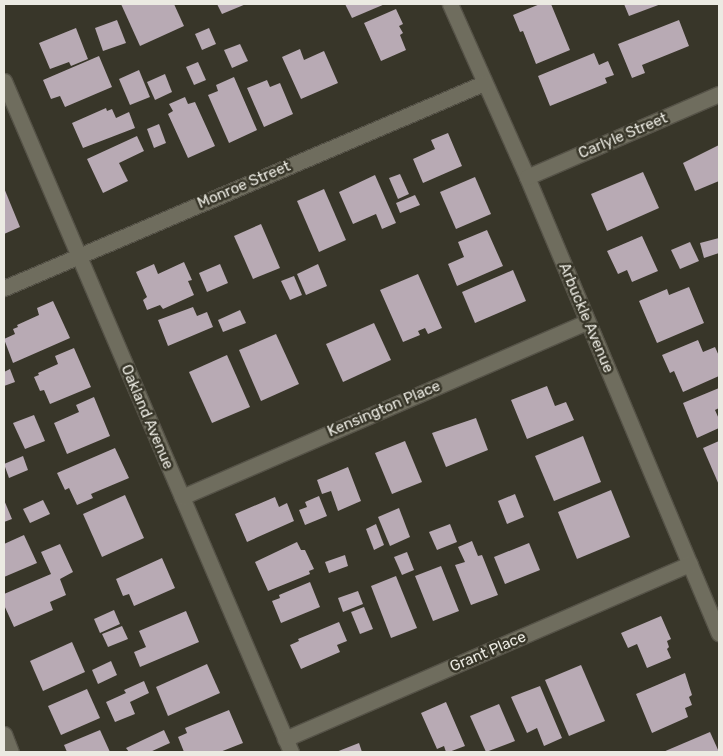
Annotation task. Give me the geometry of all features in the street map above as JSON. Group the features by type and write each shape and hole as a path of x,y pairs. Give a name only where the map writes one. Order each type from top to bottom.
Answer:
{"street":[{"name":"Arbuckle Avenue","path":"450,4 527,177 719,633"},
{"name":"Oakland Avenue","path":"4,81 288,746"},
{"name":"Monroe Street","path":"4,288 484,83"},
{"name":"Carlyle Street","path":"527,177 719,94"},
{"name":"Kensington Place","path":"182,497 587,322"},
{"name":"Grant Place","path":"288,746 690,564"},
{"path":"4,734 11,752"}],"building":[{"path":"121,4 174,4 184,26 140,46"},
{"path":"217,4 246,4 222,14"},
{"path":"345,4 385,4 352,18"},
{"path":"540,4 551,4 570,50 536,64 523,31 520,32 513,15"},
{"path":"624,4 661,4 629,16"},
{"path":"396,9 403,24 399,26 403,33 400,35 406,50 381,61 364,23"},
{"path":"117,20 126,43 103,51 95,28"},
{"path":"679,20 689,46 642,65 645,73 632,78 618,44"},
{"path":"76,28 88,59 71,66 69,62 50,69 39,43"},
{"path":"209,28 216,44 202,50 195,34"},
{"path":"240,44 248,61 232,68 224,50"},
{"path":"300,49 304,60 324,51 338,83 301,99 282,57"},
{"path":"594,53 599,65 608,61 614,75 605,78 607,83 550,106 538,76"},
{"path":"99,56 112,87 65,107 60,96 51,99 43,80"},
{"path":"198,62 206,80 194,85 186,67"},
{"path":"139,70 150,97 130,105 119,79"},
{"path":"165,74 172,92 155,100 147,82"},
{"path":"234,77 257,130 229,143 208,95 218,91 216,85"},
{"path":"267,80 270,87 280,83 293,114 264,127 247,88"},
{"path":"185,97 188,104 195,102 215,146 188,158 168,114 173,111 169,104"},
{"path":"106,108 107,111 112,109 116,118 129,112 135,128 83,148 72,123"},
{"path":"159,124 166,143 154,148 147,129"},
{"path":"448,133 462,166 423,183 413,159 435,149 431,140"},
{"path":"137,136 144,151 119,163 128,181 103,193 87,159"},
{"path":"719,145 719,181 695,191 683,163"},
{"path":"643,172 659,208 607,231 591,194"},
{"path":"400,174 409,194 398,199 389,178"},
{"path":"375,175 396,223 382,229 376,214 353,224 339,192"},
{"path":"475,177 491,214 456,229 440,192"},
{"path":"4,188 20,227 4,234"},
{"path":"324,189 346,240 319,252 297,201"},
{"path":"415,195 420,205 400,213 396,203"},
{"path":"261,224 280,268 253,279 234,236"},
{"path":"487,230 503,266 457,286 448,264 464,257 458,242"},
{"path":"642,236 658,271 632,282 627,270 618,274 607,251"},
{"path":"719,238 719,253 704,258 700,243"},
{"path":"690,242 699,261 680,269 671,250"},
{"path":"184,262 192,280 188,281 194,295 163,309 160,305 147,310 143,300 147,297 136,272 154,264 158,274"},
{"path":"220,264 228,283 207,292 199,273"},
{"path":"318,264 327,286 306,295 297,274"},
{"path":"513,270 526,301 475,323 462,292"},
{"path":"418,274 442,328 428,334 425,328 418,331 420,335 403,342 380,290"},
{"path":"294,276 302,295 290,300 281,281"},
{"path":"689,287 704,323 657,343 639,301 667,289 669,295"},
{"path":"53,301 70,338 13,363 4,339 15,334 13,329 18,327 17,325 39,315 37,308"},
{"path":"193,307 197,316 207,312 213,327 168,346 158,320"},
{"path":"240,310 246,323 223,332 218,320"},
{"path":"374,323 391,360 343,382 326,344"},
{"path":"276,334 299,384 261,401 239,350"},
{"path":"698,340 703,352 715,347 719,356 719,376 683,392 674,371 670,373 662,355"},
{"path":"74,348 91,387 50,404 44,390 40,391 34,377 39,375 38,373 58,364 55,356"},
{"path":"227,355 250,407 212,423 189,372"},
{"path":"10,369 15,382 4,386 4,372"},
{"path":"547,386 555,406 566,402 574,420 527,439 511,400"},
{"path":"719,388 719,408 715,410 719,419 719,428 697,438 683,403"},
{"path":"94,397 110,436 67,454 54,423 79,412 76,405"},
{"path":"34,415 45,441 25,449 13,423"},
{"path":"476,418 488,450 446,467 432,433"},
{"path":"583,436 601,482 554,501 535,456"},
{"path":"405,441 422,482 392,494 375,453"},
{"path":"719,441 719,485 703,448"},
{"path":"115,448 129,478 91,494 93,498 77,505 69,488 65,490 57,473"},
{"path":"23,456 28,470 9,478 4,464"},
{"path":"348,467 361,501 338,511 331,491 322,494 317,480"},
{"path":"611,490 630,537 577,559 558,512"},
{"path":"515,494 524,517 507,524 498,501"},
{"path":"125,495 144,538 102,557 83,514"},
{"path":"319,496 327,516 305,525 299,510 307,507 305,502"},
{"path":"275,497 279,507 287,503 294,521 247,542 235,514"},
{"path":"4,500 12,519 4,522"},
{"path":"43,500 50,514 30,523 23,509"},
{"path":"399,508 410,537 390,546 378,517"},
{"path":"376,524 384,545 374,550 366,529"},
{"path":"450,524 457,542 437,550 429,532"},
{"path":"24,535 37,563 4,577 4,544"},
{"path":"472,541 478,556 482,555 498,595 471,605 455,565 465,562 458,547"},
{"path":"297,542 301,550 305,550 314,569 309,571 310,574 268,591 255,562"},
{"path":"529,543 540,570 505,584 494,557"},
{"path":"60,544 73,572 60,579 66,595 50,602 53,610 14,627 4,605 4,594 51,574 41,552"},
{"path":"407,552 414,570 402,575 394,557"},
{"path":"345,555 348,566 329,573 325,562"},
{"path":"162,558 175,588 134,606 129,594 123,596 116,579"},
{"path":"441,566 459,611 433,621 415,576"},
{"path":"396,576 417,628 391,638 371,586"},
{"path":"310,582 320,607 281,623 272,601 280,598 279,595"},
{"path":"358,591 363,604 343,612 338,598"},
{"path":"364,607 373,629 360,634 351,612"},
{"path":"114,610 120,624 100,633 94,619"},
{"path":"186,611 199,642 140,667 134,652 146,647 139,631"},
{"path":"661,616 671,639 667,641 669,647 667,649 671,658 647,668 637,644 628,648 621,633"},
{"path":"339,622 347,641 337,645 340,652 301,669 290,645 299,641 298,639"},
{"path":"122,626 128,639 108,647 102,634"},
{"path":"72,642 85,672 43,691 30,661"},
{"path":"111,661 117,675 98,684 92,670"},
{"path":"207,664 220,693 168,716 156,687"},
{"path":"581,665 605,721 569,736 545,680"},
{"path":"685,673 692,695 689,697 692,705 685,708 688,717 652,733 636,694"},
{"path":"144,681 149,693 130,702 135,714 115,722 106,702 126,693 124,690"},
{"path":"540,686 562,738 544,746 537,728 527,733 511,697"},
{"path":"87,689 100,718 61,735 48,706"},
{"path":"446,702 465,746 449,752 446,752 444,746 437,749 421,713"},
{"path":"499,704 515,741 486,752 470,716"},
{"path":"229,710 243,743 220,752 184,752 178,737 187,733 185,728"},
{"path":"100,730 110,752 67,752 64,745"},
{"path":"164,730 170,743 150,752 129,752 126,748"},
{"path":"710,732 719,752 663,752"},
{"path":"359,743 362,752 336,752"}]}
